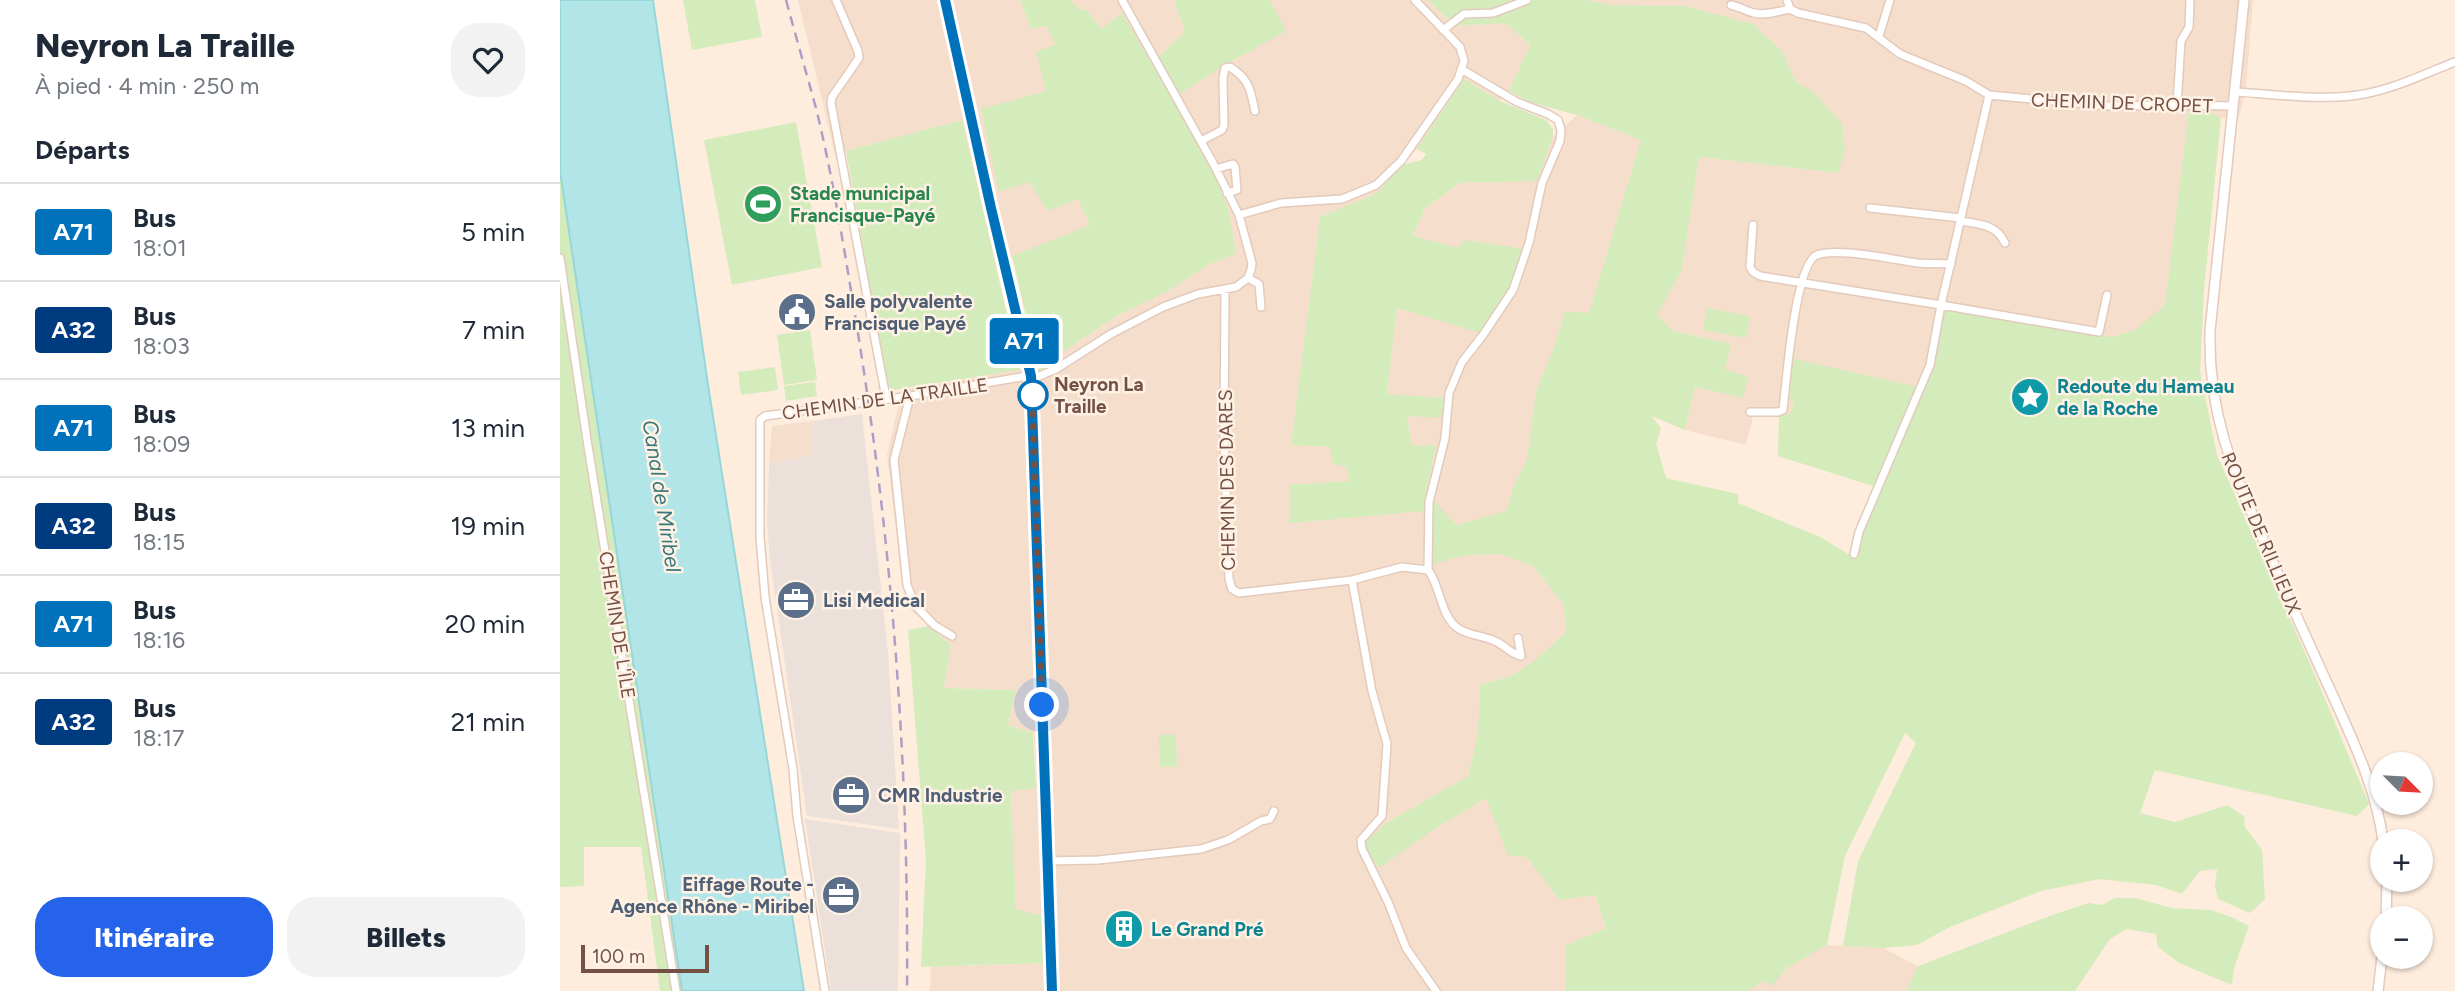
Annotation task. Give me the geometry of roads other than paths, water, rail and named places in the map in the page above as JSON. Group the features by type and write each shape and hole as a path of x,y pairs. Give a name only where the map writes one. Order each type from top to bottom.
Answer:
{"main road":[{"path":"945,0 1031,376 1052,991"}],"street":[{"path":"836,0 859,58 832,97 831,103 886,398"},
{"path":"1122,0 1239,215 1252,263 1248,278 1259,284 1261,307"},
{"path":"1239,215 1281,203 1342,200 1376,185 1401,161 1463,70 1463,54 1415,0"},
{"path":"1443,30 1464,14 1493,13 1527,0"},
{"path":"1787,0 1790,9"},
{"path":"1879,36 1889,0"},
{"path":"2176,104 2181,41 2189,27 2190,0"},
{"name":"ROUTE DE RILLIEUX","path":"2244,0 2210,331 2215,408 2221,434 2241,490 2358,752 2380,817 2381,829"},
{"name":"CHEMIN DE CROPET","path":"1731,5 1766,14 1790,9 1855,24 1879,36 1900,54 1966,81 1989,95 2108,106 2233,106"},
{"path":"2234,92 2325,97 2358,94 2392,86 2455,62"},
{"path":"1201,141 1222,130 1224,125 1225,68 1230,67 1244,76 1255,111"},
{"path":"1463,70 1517,102 1548,114 1558,121 1561,130 1560,141 1542,183 1530,243 1513,289 1455,375 1450,393 1445,438 1429,502 1428,570 1433,576 1448,616 1456,627 1498,643 1521,656 1518,638"},
{"path":"1854,554 1859,532 1930,365 1989,95"},
{"path":"1216,169 1233,164 1235,167 1237,190 1227,193"},
{"path":"1870,208 1961,219 1990,226 2002,236 2005,243"},
{"path":"1753,225 1750,267 1753,272 1800,284 2099,332 2108,295"},
{"path":"1749,412 1783,410 1800,284 1807,264 1818,255 1838,254 1951,264"},
{"name":"CHEMIN DE L'ÎLE","path":"560,258 676,991"},
{"name":"CHEMIN DE LA TRAILLE","path":"825,991 763,576 760,537 760,420 765,416 1037,377 1056,369 1111,334 1163,307 1198,294 1236,287 1248,278"},
{"name":"CHEMIN DES DARES","path":"1225,289 1224,437 1229,579 1232,589 1239,593 1352,580 1402,566 1428,570"},
{"path":"910,396 894,460 908,585 915,605 934,625 953,636"},
{"path":"1352,580 1372,691 1387,744 1382,816 1362,840 1362,849 1406,947 1436,991"},
{"path":"1047,861 1098,860 1201,849 1228,840 1261,821 1270,819 1273,811"},
{"path":"2378,991 2381,969"}],"water":[{"name":"Canal de Miribel","path":"560,0 653,0 708,385 804,991 682,991 560,171"}],"railway":[{"path":"786,0 817,112 833,188 855,315 879,483 896,652 901,737 907,991"}],"place":[{"name":"Stade municipal Francisque-Payé","path":"763,204"},
{"name":"Salle polyvalente Francisque Payé","path":"797,312"},
{"name":"Neyron La Traille","path":"1033,395"},
{"name":"Redoute du Hameau de la Roche","path":"2030,397"},
{"name":"Lisi Medical","path":"796,600"},
{"name":"CMR Industrie","path":"851,795"},
{"name":"Eiffage Route - Agence Rhône - Miribel","path":"841,895"},
{"name":"Le Grand Pré","path":"1124,929"}]}
